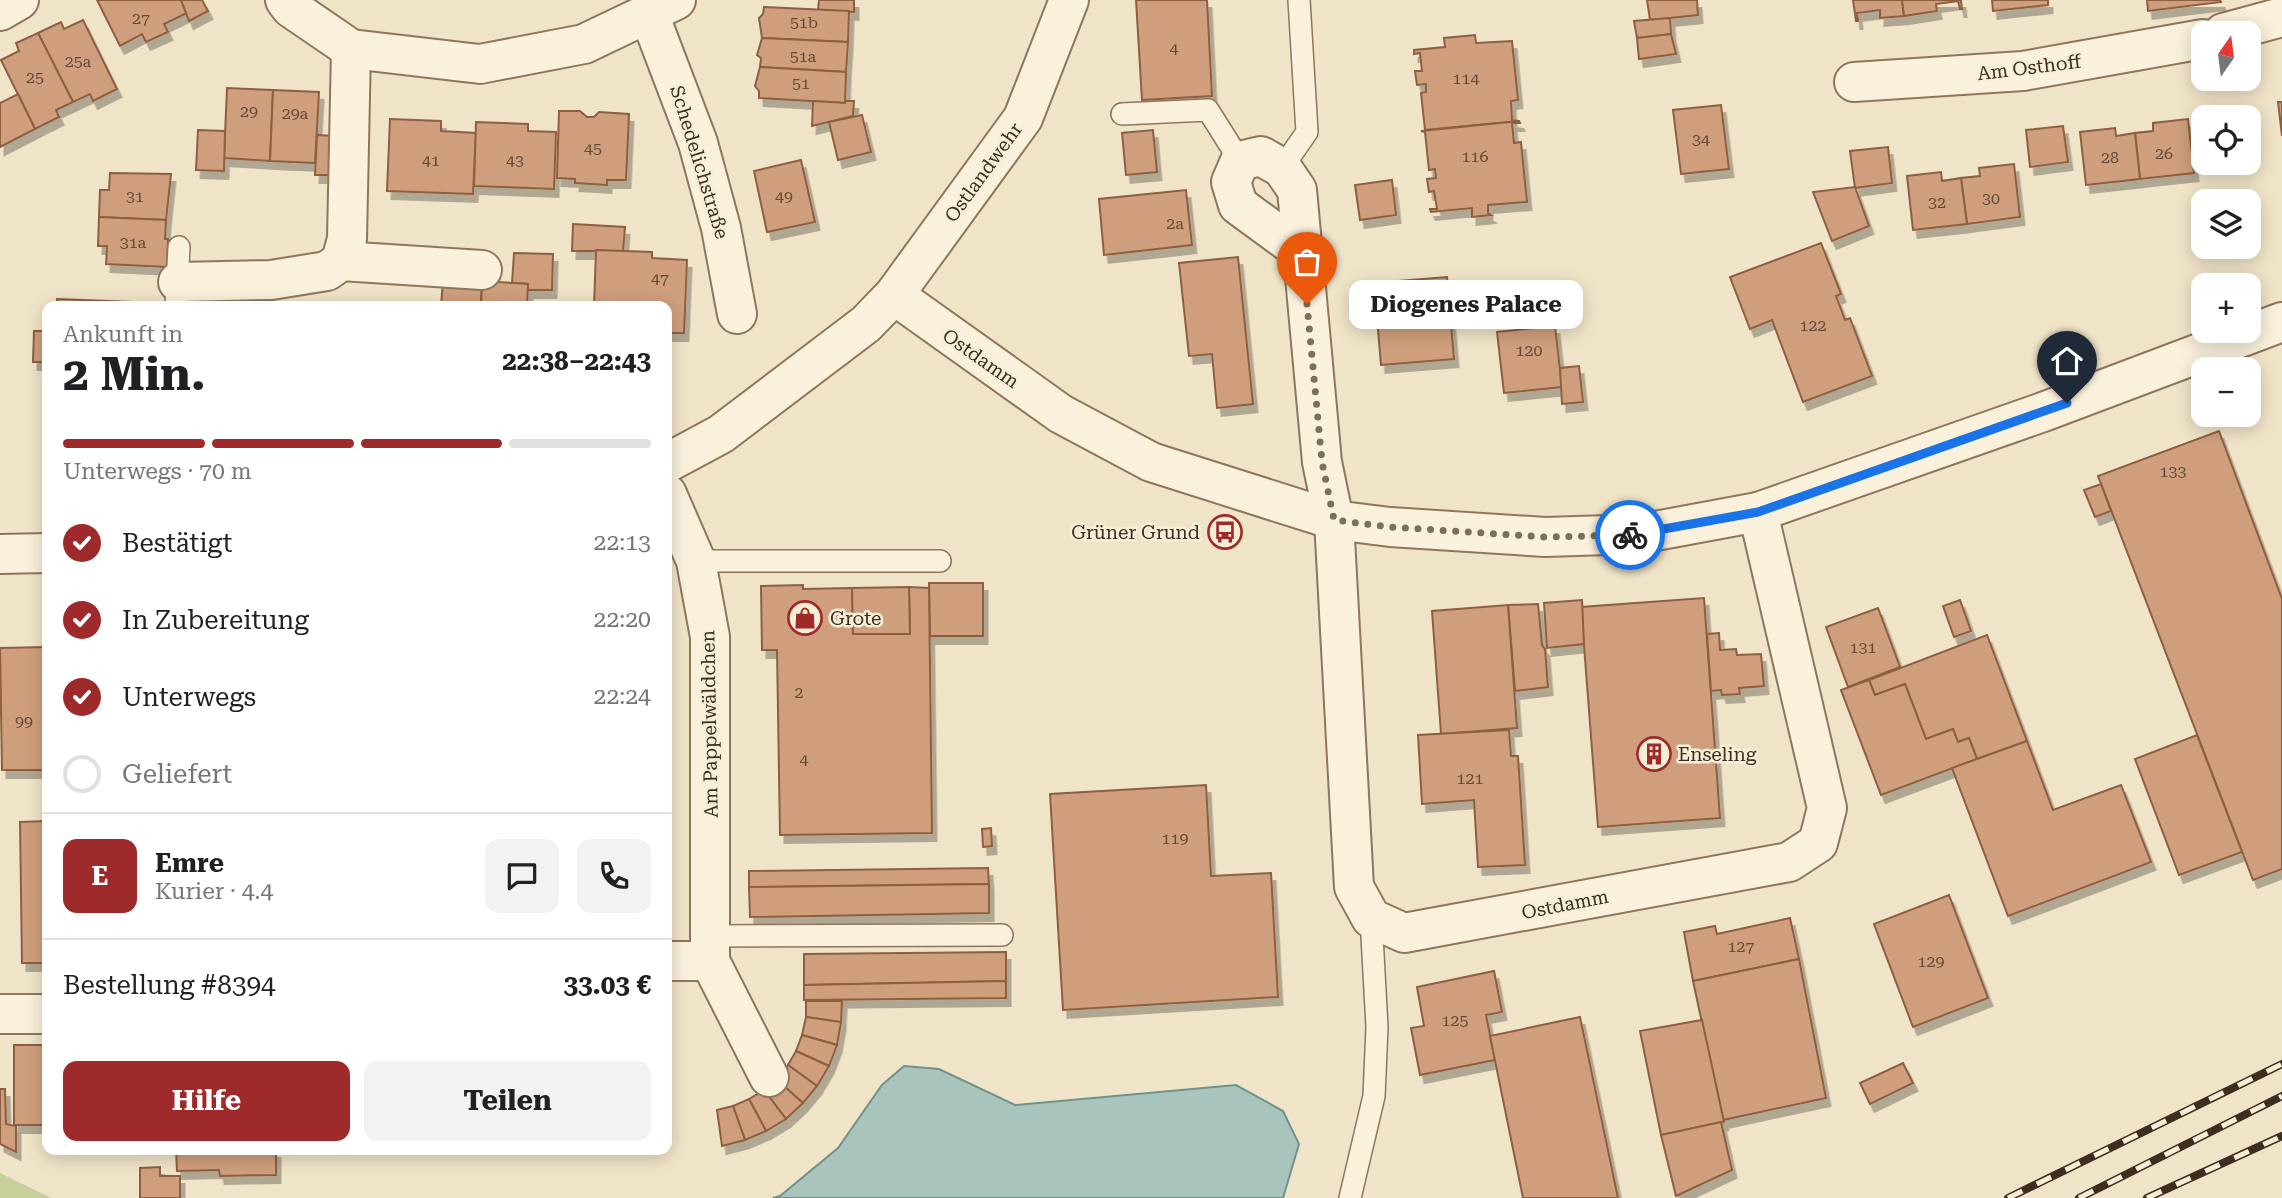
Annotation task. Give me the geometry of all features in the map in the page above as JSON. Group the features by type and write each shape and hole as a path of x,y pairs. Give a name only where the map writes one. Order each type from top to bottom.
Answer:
{"street":[{"path":"0,11 19,0"},
{"name":"Schedelichstraße","path":"285,0 291,8 351,49 480,64 583,44 662,7 722,228 737,314"},
{"name":"Ostlandwehr","path":"894,295 1024,118 1069,0"},
{"path":"2261,23 2282,17"},
{"name":"Am Osthoff","path":"1854,82 2023,71 2191,40"},
{"path":"341,261 347,239 351,49"},
{"path":"1302,252 1238,205 1231,182 1240,161 1261,156 1282,168 1297,190 1322,462 1334,520 1353,887 1371,918"},
{"path":"178,278 271,280 327,271 341,261 482,270"},
{"path":"672,460 721,433 866,324 894,295"},
{"name":"Ostdamm","path":"894,295 1062,414 1151,462 1334,520 1390,527 1545,537 1639,534 1758,512 2043,412 2282,322"},
{"name":"Am Pappelwäldchen","path":"672,506 695,561 710,637 710,948 769,1077"},
{"name":"Ostdamm","path":"1371,918 1404,933 1788,862 1818,843 1827,808 1758,512"},
{"path":"0,554 42,553"},
{"path":"672,959 710,948"},
{"path":"0,1014 42,1014"}],"lane":[{"path":"1282,168 1307,132 1299,0"},
{"path":"1122,114 1208,110 1240,161"},
{"path":"695,561 940,561"},
{"path":"1350,1198 1374,1096 1377,1027 1371,918"},
{"path":"710,948 1002,935"}],"green space":[{"path":"0,1173 51,1198 0,1198"}],"water":[{"path":"904,1066 939,1069 1015,1105 1236,1085 1283,1111 1299,1144 1283,1198 773,1198 780,1196 838,1148 882,1085"}],"building":[{"path":"97,0 181,0 187,13 164,24 168,32 146,42 142,34 120,46"},
{"path":"181,0 202,0 208,11 189,21"},
{"path":"819,0 854,0 854,12 818,10"},
{"path":"1136,0 1207,0 1212,96 1142,100"},
{"path":"1647,0 1697,0 1698,15 1650,20"},
{"path":"1853,0 1902,0 1904,16 1880,18 1880,10 1857,13 1856,21"},
{"path":"1902,0 1961,0 1962,9 1958,1 1936,4 1937,11 1904,16"},
{"path":"1992,0 2048,0 2048,5 1993,11"},
{"path":"2147,0 2220,0 2221,2 2148,11"},
{"path":"764,7 849,11 848,42 762,38 759,18"},
{"path":"1670,18 1671,34 1637,38 1634,21"},
{"path":"83,20 117,89 93,101 90,94 73,102 38,33 61,22 64,29"},
{"path":"38,33 73,102 56,110 59,117 35,129 1,60 19,51 16,43"},
{"path":"1671,34 1676,54 1639,59 1637,38"},
{"path":"1475,35 1476,43 1512,41 1518,100 1511,101 1512,120 1519,121 1425,130 1421,93 1426,92 1426,84 1417,85 1415,71 1422,71 1420,53 1414,54 1414,50 1445,47 1444,38"},
{"path":"762,38 848,42 846,72 760,67 761,58 757,55"},
{"path":"760,67 846,72 845,103 759,98 759,91 755,86"},
{"path":"227,88 273,90 270,161 224,158"},
{"path":"273,90 319,92 315,163 270,161"},
{"path":"18,94 35,129 0,147 0,103"},
{"path":"813,101 854,101 853,116 812,126"},
{"path":"2278,102 2282,102 2282,136"},
{"path":"1721,105 1729,169 1681,174 1673,110"},
{"path":"559,111 580,111 587,117 594,117 599,112 629,114 626,180 607,180 607,185 575,183 575,179 557,178"},
{"path":"862,115 871,152 838,160 829,122"},
{"path":"390,119 441,121 441,131 476,133 473,194 387,191"},
{"path":"2188,119 2191,173 2140,179 2135,133 2153,131 2153,123"},
{"path":"1519,121 1520,123 1512,123 1514,143 1521,142 1527,202 1488,205 1488,213 1491,215 1472,217 1472,208 1431,212 1430,209 1437,209 1434,191 1429,192 1427,179 1436,178 1435,169 1429,170 1425,132 1421,131"},
{"path":"476,122 528,124 528,131 556,132 554,189 474,186"},
{"path":"2063,126 2068,162 2030,167 2026,130"},
{"path":"2115,128 2116,136 2135,133 2140,179 2086,185 2080,132"},
{"path":"198,130 225,131 224,171 196,170"},
{"path":"1153,130 1157,172 1126,175 1122,133"},
{"path":"317,135 335,136 333,175 315,175"},
{"path":"1888,147 1892,183 1855,188 1850,151"},
{"path":"801,160 815,222 767,232 754,171"},
{"path":"2014,164 2020,217 1967,224 1961,178 1980,176 1979,168"},
{"path":"1941,172 1942,181 1961,178 1967,224 1913,230 1907,176"},
{"path":"110,173 171,174 166,220 99,217 100,190 109,190"},
{"path":"1392,180 1396,215 1360,220 1355,185"},
{"path":"1855,187 1869,226 1832,241 1813,192"},
{"path":"1186,190 1192,245 1104,255 1099,199"},
{"path":"99,217 166,220 167,267 106,264 107,246 98,246"},
{"path":"573,224 625,227 623,251 572,251"},
{"path":"1821,243 1841,294 1836,296 1845,320 1850,318 1872,376 1803,402 1772,320 1750,329 1730,277"},
{"path":"596,250 652,252 652,258 687,260 684,333 672,333 672,301 594,301"},
{"path":"514,253 553,254 552,290 528,290 528,284 512,283"},
{"path":"1238,257 1253,404 1217,408 1212,354 1189,356 1179,263"},
{"path":"1447,277 1454,359 1381,365 1374,283"},
{"path":"443,280 482,281 481,301 441,301"},
{"path":"482,281 528,284 527,301 481,301"},
{"path":"57,299 108,301 57,301"},
{"path":"1555,326 1562,387 1504,393 1497,332"},
{"path":"34,331 42,331 42,362 33,362"},
{"path":"1579,366 1583,402 1562,404 1560,368"},
{"path":"2219,431 2282,599 2282,869 2253,880 2098,476"},
{"path":"2101,484 2111,511 2095,517 2084,490"},
{"path":"929,583 983,583 983,636 930,636"},
{"path":"803,585 803,589 852,588 853,634 910,634 909,587 929,588 932,833 780,835 777,650 762,650 761,586"},
{"path":"909,587 910,634 853,634 852,588"},
{"name":"Enseling","path":"1704,598 1720,818 1598,827 1581,607"},
{"path":"1582,600 1584,644 1547,648 1544,603"},
{"path":"1960,600 1971,631 1954,637 1943,606"},
{"path":"1538,604 1548,687 1515,691 1508,605"},
{"path":"1508,605 1517,728 1441,734 1432,611"},
{"path":"1878,608 1900,667 1848,687 1826,627"},
{"path":"1719,633 1720,650 1736,649 1737,655 1761,654 1764,686 1739,688 1740,694 1722,695 1721,690 1711,691 1707,634"},
{"path":"1987,635 2027,741 1977,759 1969,738 1958,742 1953,729 1926,739 1905,684 1875,695 1869,680"},
{"path":"42,647 42,770 2,770 0,648"},
{"path":"1869,680 1875,695 1905,684 1926,739 1953,729 1958,742 1969,738 1977,759 1881,795 1841,690"},
{"path":"1509,730 1511,756 1518,756 1525,865 1478,867 1474,800 1422,804 1418,735"},
{"path":"2197,735 2242,852 2179,875 2135,759"},
{"path":"2027,741 2053,810 2121,785 2151,862 2008,916 1952,768"},
{"path":"1206,785 1211,876 1271,873 1278,997 1063,1010 1050,794"},
{"path":"42,821 42,963 22,963 20,822"},
{"path":"991,828 992,846 983,847 982,829"},
{"path":"988,868 989,884 749,887 749,871"},
{"path":"989,884 989,913 750,917 749,887"},
{"path":"1949,895 1988,998 1913,1027 1874,924"},
{"path":"1790,918 1799,959 1693,981 1684,932 1715,926 1717,934"},
{"path":"1006,952 1006,981 804,985 804,954"},
{"path":"1799,959 1826,1098 1723,1120 1693,981"},
{"path":"1494,971 1502,1012 1486,1015 1495,1060 1420,1075 1411,1028 1424,1026 1417,987"},
{"path":"1006,981 1006,998 804,1000 804,985"},
{"path":"806,1001 842,1001 841,1022 806,1017"},
{"path":"806,1017 841,1022 837,1045 802,1035"},
{"path":"1580,1017 1618,1198 1523,1198 1490,1036"},
{"path":"1702,1020 1724,1122 1661,1135 1640,1031"},
{"path":"802,1035 837,1045 829,1066 796,1051"},
{"path":"14,1045 42,1045 42,1125 14,1125"},
{"path":"796,1051 829,1066 817,1086 788,1065"},
{"path":"1903,1063 1913,1083 1870,1104 1860,1083"},
{"path":"788,1065 817,1086 803,1103 776,1079"},
{"path":"776,1079 803,1103 786,1119 764,1090"},
{"path":"0,1089 5,1089 6,1124 16,1126 16,1152 0,1144"},
{"path":"764,1090 786,1119 766,1131 749,1099"},
{"path":"749,1099 766,1131 745,1140 733,1106"},
{"path":"733,1106 745,1140 722,1146 717,1110"},
{"path":"1721,1122 1732,1170 1676,1196 1661,1135"},
{"path":"176,1155 276,1155 276,1175 220,1176 219,1170 177,1171"},
{"path":"160,1167 160,1176 180,1176 180,1198 140,1198 140,1168"}],"railway":[{"path":"2008,1198 2282,1064"},
{"path":"2079,1198 2282,1096"},
{"path":"2147,1198 2282,1136"}],"way so far":[{"path":"1307,304 1322,462 1334,520 1465,533 1545,537 1630,535"}],"place":[{"name":"Diogenes Palace","path":"1307,304"},
{"name":"Grüner Grund","path":"1225,532"},
{"name":"Grote","path":"805,618"},
{"name":"Enseling","path":"1654,754"}],"route":[{"path":"1630,535 1758,512 2067,403"}]}
